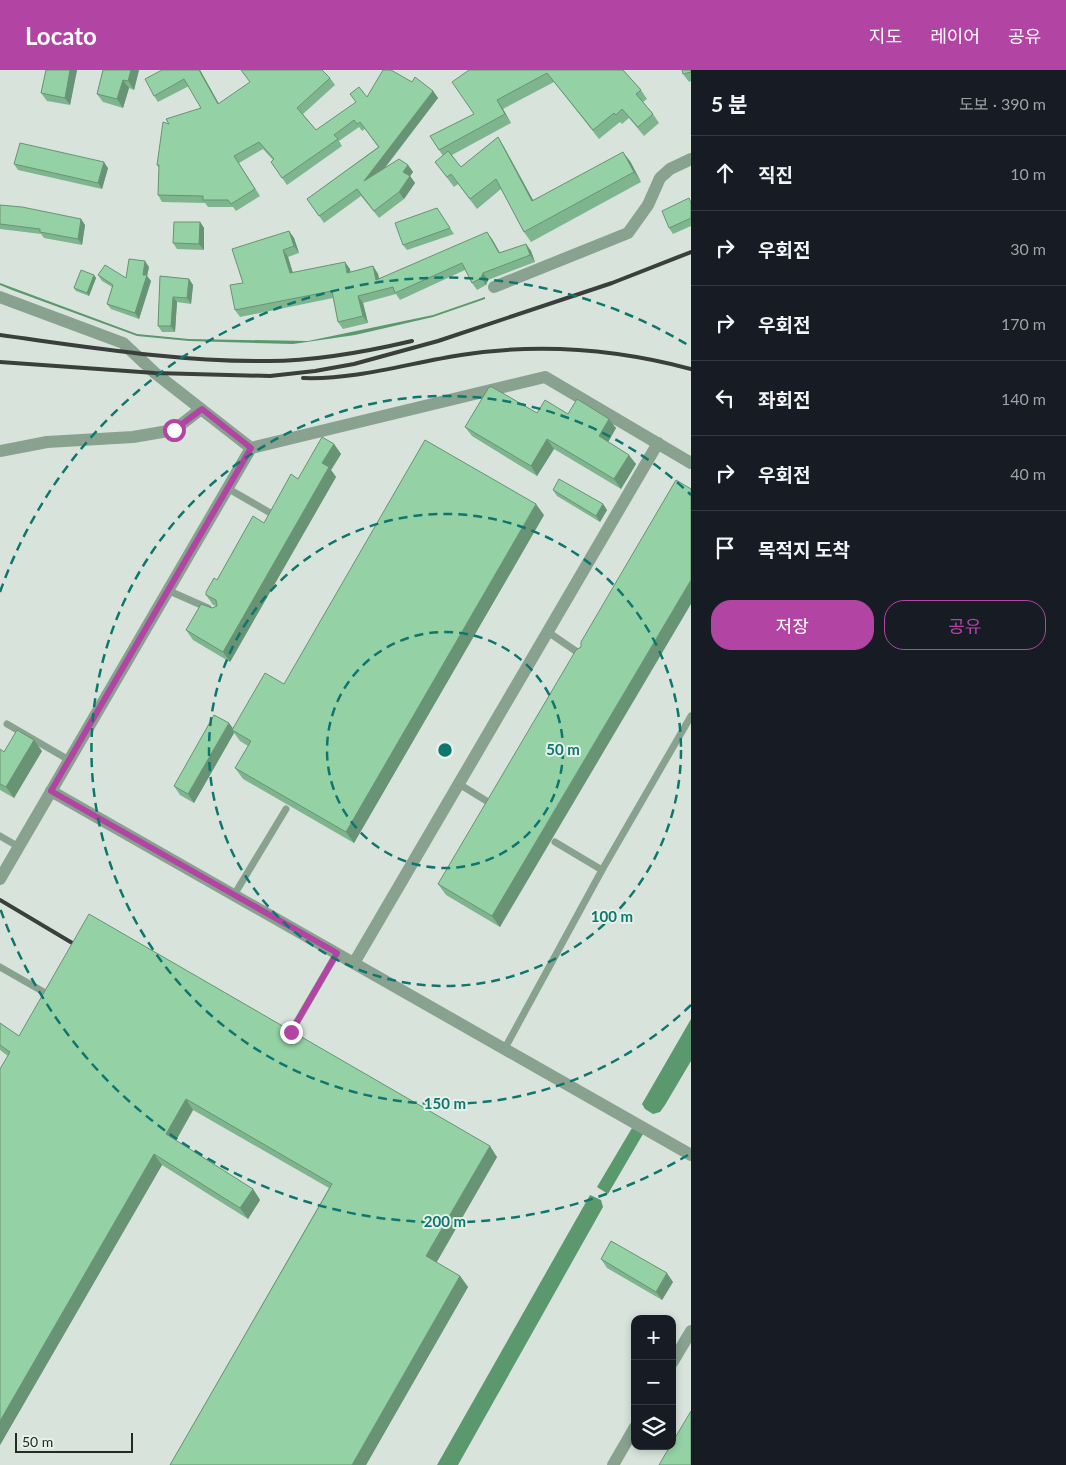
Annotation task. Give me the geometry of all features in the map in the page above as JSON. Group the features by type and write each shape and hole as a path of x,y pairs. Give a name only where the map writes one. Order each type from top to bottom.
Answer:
{"street":[{"path":"494,286 628,233 648,205 660,178 682,162 691,159"},
{"path":"0,297 123,343 155,373 251,448"},
{"path":"0,880 251,448 545,377 691,463"},
{"path":"0,451 47,442 133,437 174,430 202,409"},
{"path":"354,963 658,443"},
{"path":"51,791 691,1155"},
{"path":"674,1360 691,1331"},
{"path":"613,1465 631,1435"}],"lane":[{"path":"227,488 274,515"},
{"path":"167,590 219,613"},
{"path":"548,632 584,656"},
{"path":"505,1048 602,870 691,716"},
{"path":"8,724 69,760"},
{"path":"459,784 493,806"},
{"path":"234,895 286,810"},
{"path":"0,836 19,847"},
{"path":"555,842 602,870"},
{"path":"291,1032 337,953"},
{"path":"0,967 49,995"}],"shaded area":[{"path":"0,283 137,334 189,339 308,341 433,315 485,297 485,299 433,317 355,335 293,344 189,341 137,336 12,290 0,285"},
{"path":"691,1019 691,1061 660,1112 653,1114 645,1109 642,1104"},
{"path":"632,1128 643,1134 608,1194 597,1187"},
{"path":"590,1195 601,1200 603,1207 458,1465 437,1465"}],"building":[{"path":"46,70 70,70 65,98 41,93"},
{"path":"103,70 131,70 128,81 123,80 117,99 97,94"},
{"path":"162,70 199,70 218,104 250,82 241,70 322,70 330,78 297,108 316,130 356,102 350,94 359,87 367,97 383,70 391,70 412,82 415,77 433,91 364,181 399,159 408,165 403,172 410,176 399,192 374,211 357,189 319,216 307,199 379,147 360,122 357,124 354,120 334,135 338,139 282,178 271,162 274,159 259,142 234,156 255,189 231,204 228,200 203,200 203,196 158,195 159,165 157,165 163,122 169,124 166,119 201,108 184,79 154,96 145,79"},
{"path":"469,70 623,70 641,90 636,94 653,114 638,127 622,109 593,130 547,73 497,100 505,114 439,150 430,136 474,114 452,82"},
{"path":"682,70 691,70 691,72 683,74"},
{"path":"498,137 532,201 623,152 634,172 524,232 496,179 470,199 451,174 447,177 435,162 448,151 461,167"},
{"path":"20,143 104,162 98,183 14,164"},
{"path":"689,198 691,218 669,228 662,211"},
{"path":"0,205 22,207 81,219 78,239 40,232 40,229 0,224"},
{"path":"437,208 450,228 403,245 395,223"},
{"path":"174,222 200,222 199,244 173,243"},
{"path":"289,231 294,246 283,250 290,273 345,262 347,273 373,266 376,280 487,232 499,253 526,244 530,255 483,273 481,278 472,283 462,263 395,293 393,287 358,296 363,316 338,322 332,291 235,310 230,285 243,283 232,249"},
{"path":"129,259 145,261 143,275 147,275 135,313 107,304 113,285 98,275 105,265 126,278"},
{"path":"81,270 94,275 87,293 74,288"},
{"path":"160,276 189,279 187,298 173,297 171,326 158,326"},
{"path":"489,387 537,413 545,400 568,414 577,399 609,419 599,436 629,455 614,479 547,439 531,466 465,427"},
{"path":"322,437 334,444 322,463 329,467 223,652 186,630 201,604 212,608 217,606 216,600 206,595 214,578 217,580 253,516 264,523 291,474 298,479"},
{"path":"425,440 536,504 346,832 235,768 251,741 232,730 265,673 284,684"},
{"path":"559,479 603,504 596,516 553,490"},
{"path":"676,480 691,489 691,580 492,916 438,884 576,650 581,647 581,642"},
{"path":"214,715 229,723 188,794 174,786"},
{"path":"17,730 34,740 6,787 0,784 0,749 4,752"},
{"path":"89,914 490,1146 426,1256 460,1276 352,1465 170,1465 332,1184 186,1099 166,1134 253,1189 240,1208 154,1154 0,1421 0,1069 10,1052 0,1045 0,1023 19,1036"},
{"path":"611,1241 667,1273 656,1292 601,1259"},
{"path":"691,1411 691,1465 659,1465 668,1450 676,1450 676,1436"}],"railway":[{"path":"0,362 155,373 270,376 315,371 354,364 438,341 612,283 691,252"},
{"path":"0,335 134,353 235,361 287,361 323,358 412,341"},
{"path":"303,378 363,374 441,358 519,349 577,350 606,353 663,362 691,369"},
{"path":"0,900 84,950"}],"route":[{"path":"174,430 202,409 251,448 51,791 337,953 291,1032"}]}
